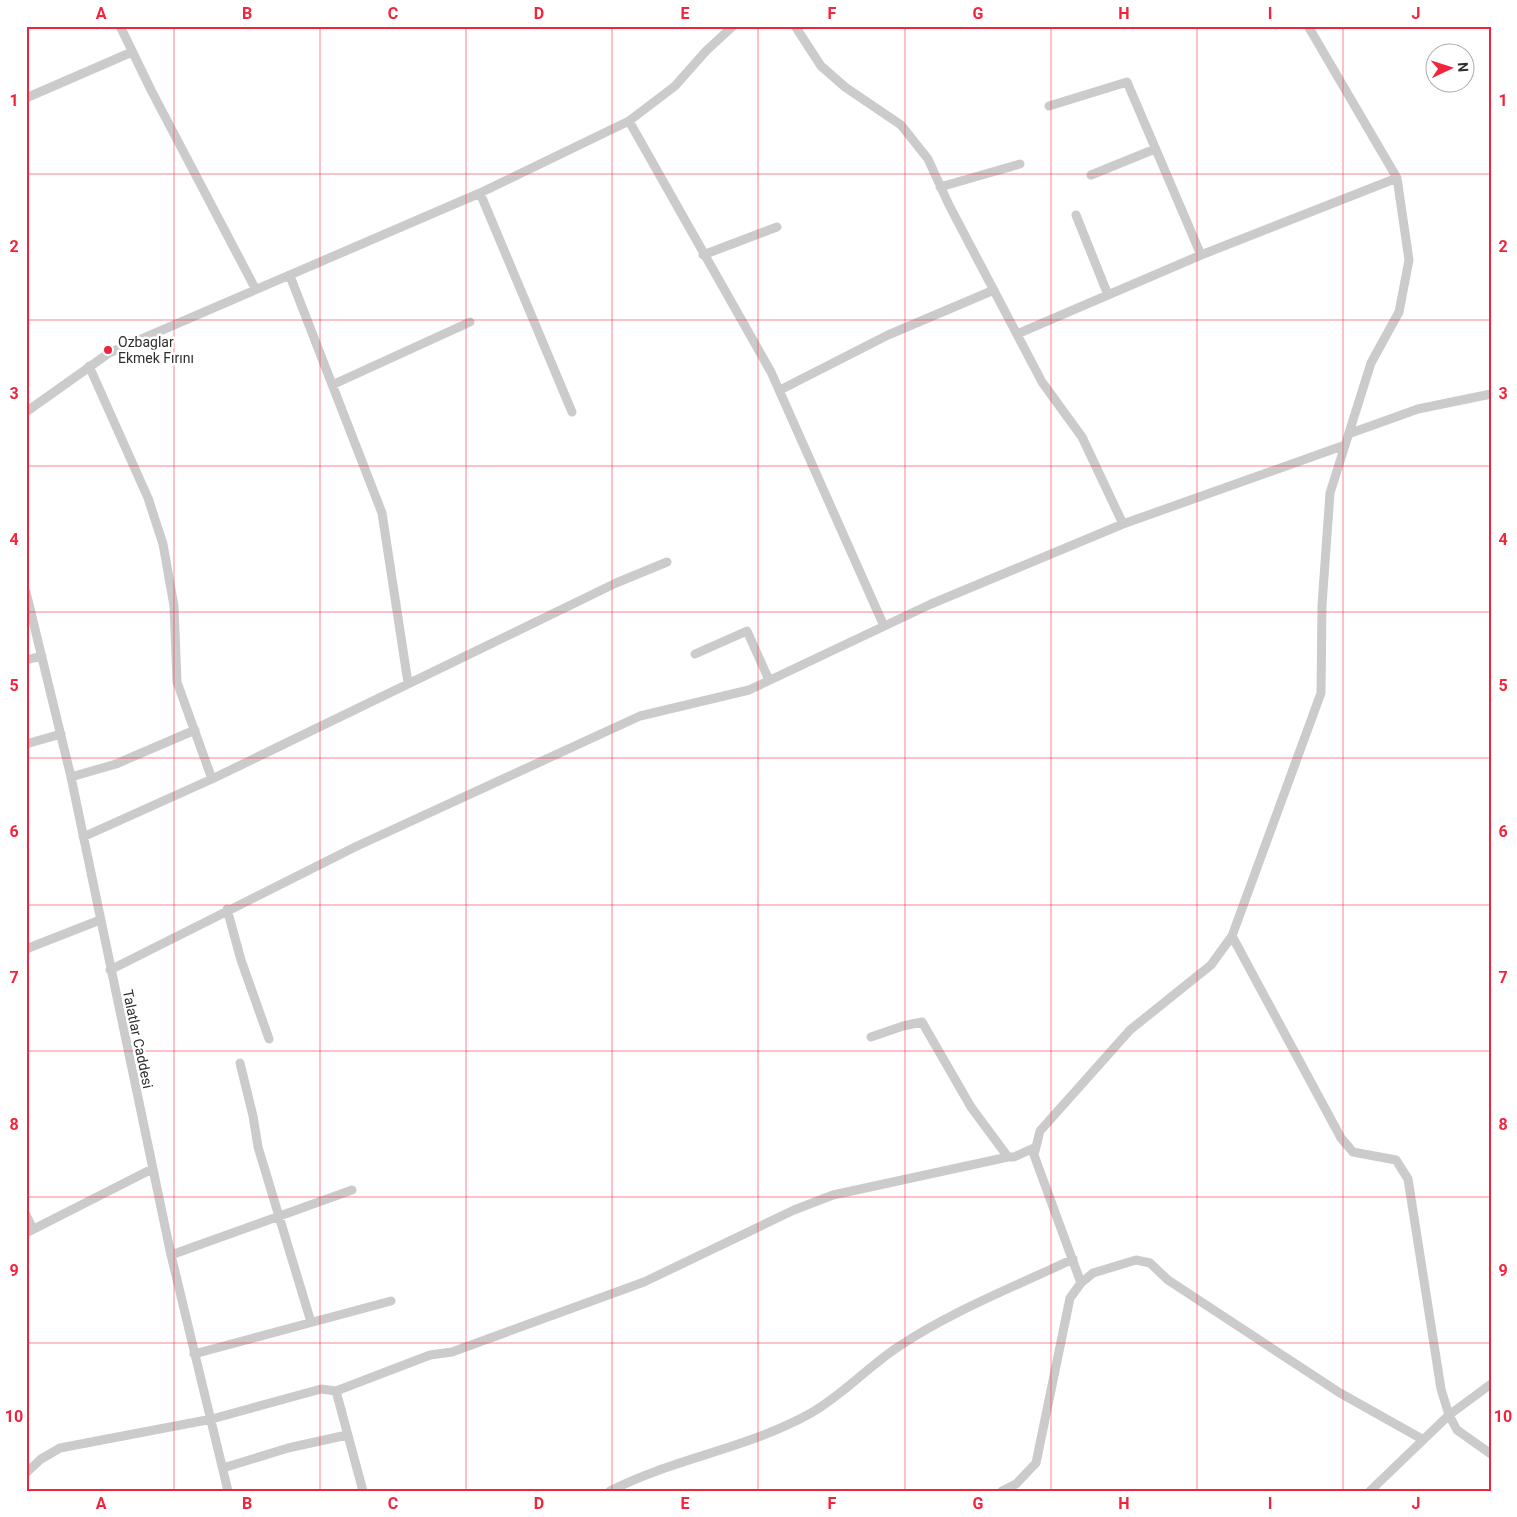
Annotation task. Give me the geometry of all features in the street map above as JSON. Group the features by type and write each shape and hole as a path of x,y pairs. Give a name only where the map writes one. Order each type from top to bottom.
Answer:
{"street":[{"path":"120,26 255,288"},
{"path":"26,412 109,352 480,193 629,121 675,86 706,51 734,26"},
{"path":"795,26 821,66 845,87 901,125 928,159 940,187 1042,382 1082,437 1123,524"},
{"path":"1081,1283 1034,1155 1040,1131 1130,1030 1211,964 1232,936 1321,693 1322,605 1330,493 1351,433 1371,363 1398,312 1409,260 1397,178 1308,26"},
{"path":"26,98 132,52"},
{"path":"1049,106 1127,82 1201,255"},
{"path":"629,121 703,254 772,372 884,626"},
{"path":"1091,175 1156,149"},
{"path":"940,187 1020,164"},
{"path":"1017,334 1201,255 1397,178"},
{"path":"480,193 572,412"},
{"path":"1076,215 1108,295"},
{"path":"703,254 777,228"},
{"path":"290,276 382,513 408,683"},
{"path":"780,390 888,335 994,290"},
{"path":"332,385 470,322"},
{"path":"89,366 148,498 164,544 174,606 177,682 196,730 212,779"},
{"path":"1351,433 1418,409 1491,394"},
{"path":"110,970 227,909 355,847 640,716 749,690 884,626 1123,524 1345,446"},
{"path":"83,837 212,779 616,583 667,562"},
{"name":"Talatlar Caddesi","path":"26,592 61,734 171,1255 228,1491"},
{"path":"695,654 747,631 769,680"},
{"path":"26,660 42,656"},
{"path":"70,777 116,764 196,730"},
{"path":"26,744 61,734"},
{"path":"227,909 241,960 269,1039"},
{"path":"26,949 100,920"},
{"path":"1232,936 1341,1138 1353,1152 1396,1160 1408,1179 1441,1389 1449,1415 1457,1430 1491,1454"},
{"path":"871,1037 922,1022 971,1107 1008,1157"},
{"path":"240,1063 253,1116 258,1147 311,1322"},
{"path":"26,1473 41,1459 60,1448 212,1419 321,1389 336,1391 430,1355 452,1352 644,1282 794,1210 834,1195 1014,1157 1036,1147"},
{"path":"26,1215 30,1232 152,1169"},
{"path":"171,1255 352,1190"},
{"path":"610,1491 629,1481 736,1447 812,1413 895,1349 951,1316 1073,1259"},
{"path":"1002,1491 1016,1484 1036,1464 1070,1298 1081,1283 1094,1272 1136,1260 1150,1263 1183,1291 1340,1393 1422,1439"},
{"path":"194,1354 391,1301"},
{"path":"1370,1491 1449,1415 1491,1384"},
{"path":"336,1391 363,1491"},
{"path":"223,1468 288,1448 347,1435"}],"place":[{"name":"Ozbaglar Ekmek Fırını","path":"108,350"}]}
